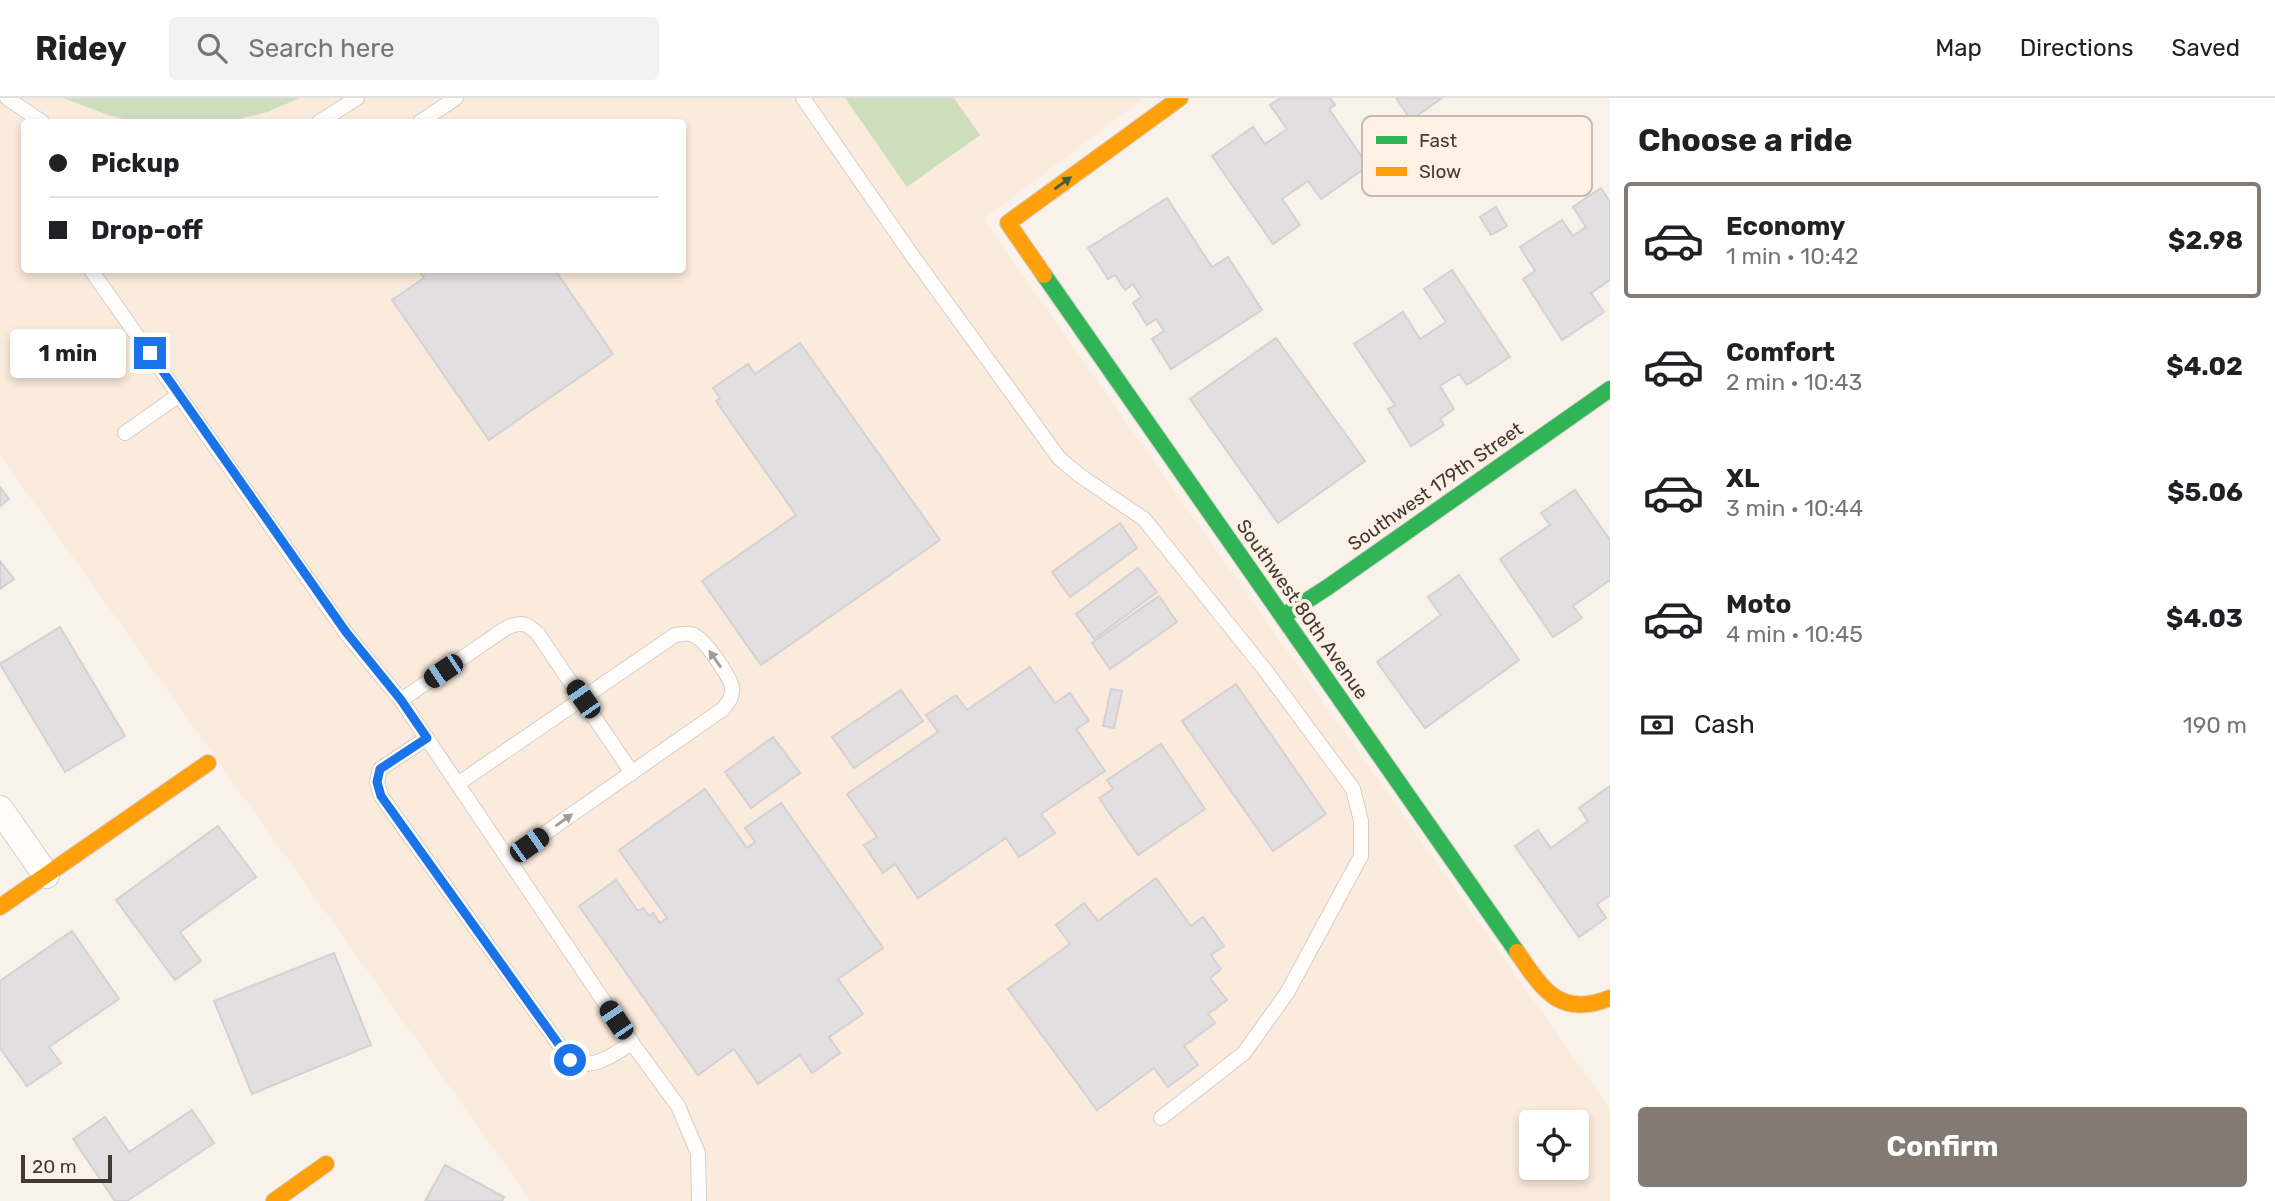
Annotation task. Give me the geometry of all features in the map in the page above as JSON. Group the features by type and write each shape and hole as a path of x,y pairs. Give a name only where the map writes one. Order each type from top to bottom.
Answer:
{"street":[{"name":"Southwest 80th Avenue","path":"1180,98 1008,223 1536,982 1546,993 1573,1007 1610,998"},
{"name":"Southwest 179th Street","path":"1283,615 1328,587 1610,389"},
{"path":"0,907 208,763"},
{"path":"0,809 46,875"},
{"path":"274,1201 326,1164"}],"lane":[{"path":"7,98 38,119"},
{"path":"324,119 356,98"},
{"path":"425,119 456,98"},
{"path":"803,98 909,251 1059,458 1079,475 1144,519 1265,670 1353,789 1361,821 1361,856 1287,993 1244,1053 1161,1118"},
{"path":"94,273 346,632 401,700 632,1043 678,1106 698,1153 699,1201"},
{"path":"125,433 179,395"},
{"path":"401,700 506,628 518,622 529,625 538,634 632,773"},
{"path":"459,783 675,635 686,633 698,637 728,677 733,687 731,698 723,709 508,859"},
{"path":"427,738 380,769 377,782 381,796 570,1060 581,1065 595,1064 632,1043"}],"shaded area":[{"path":"0,98 1144,98 983,219 1610,1109 1610,1201 531,1201 0,455"}],"green space":[{"path":"63,98 300,98 267,112 239,119 124,119"},
{"path":"845,98 954,98 980,135 907,187"}],"building":[{"path":"1281,98 1330,98 1335,105 1329,109 1362,157 1362,170 1321,199 1308,181 1282,199 1300,225 1273,244 1212,156 1253,127 1265,144 1287,129 1270,105"},
{"path":"1396,98 1442,98 1417,116 1408,116"},
{"path":"1601,188 1610,202 1610,280 1591,293 1604,312 1562,340 1523,279 1535,271 1520,247 1562,220 1573,236 1586,227 1573,207"},
{"path":"1167,198 1212,267 1228,257 1262,310 1171,369 1152,339 1164,331 1156,319 1147,325 1133,303 1141,297 1133,284 1125,290 1115,275 1108,279 1088,248"},
{"path":"1496,207 1507,226 1491,235 1480,217"},
{"path":"1452,270 1510,357 1467,385 1459,374 1440,386 1454,409 1440,419 1444,425 1411,446 1388,409 1395,405 1354,344 1403,312 1420,339 1446,322 1424,289"},
{"path":"421,273 557,273 613,354 489,440 392,300 424,278"},
{"path":"1276,338 1365,461 1278,523 1190,399"},
{"path":"800,343 940,540 761,665 702,581 796,515 716,401 720,398 713,388 748,364 755,374"},
{"path":"0,487 9,499 0,506"},
{"path":"1575,490 1610,540 1610,580 1573,606 1582,618 1553,637 1500,559 1550,525 1541,513"},
{"path":"1120,523 1137,548 1070,597 1052,572"},
{"path":"0,561 14,579 0,589"},
{"path":"1138,568 1157,592 1094,639 1076,614"},
{"path":"1459,575 1519,660 1425,728 1377,662 1441,615 1428,597"},
{"path":"1159,596 1177,622 1110,669 1092,643"},
{"path":"60,627 125,736 65,772 0,664"},
{"path":"1030,667 1055,703 1070,693 1089,721 1076,729 1105,771 1041,814 1055,833 1019,857 1006,838 918,898 895,864 883,873 864,845 877,837 847,794 938,732 926,715 956,695 967,710"},
{"path":"1236,684 1326,814 1273,851 1182,721"},
{"path":"1111,689 1122,691 1114,728 1103,726"},
{"path":"901,690 923,721 854,768 832,737"},
{"path":"773,737 800,773 751,808 725,772"},
{"path":"1161,744 1205,809 1138,855 1099,798 1113,789 1107,780"},
{"path":"1610,786 1610,895 1597,904 1606,918 1579,937 1515,846 1538,830 1551,848 1588,821 1579,808"},
{"path":"705,789 747,848 755,842 745,828 781,803 883,948 838,979 863,1014 829,1037 840,1053 812,1073 800,1055 758,1084 734,1049 698,1075 579,906 616,880 638,911 643,908 649,916 653,913 660,923 667,918 619,850"},
{"path":"218,826 256,877 180,932 201,961 175,980 116,900"},
{"path":"1156,878 1191,926 1203,917 1224,946 1211,955 1221,969 1210,978 1227,1000 1208,1014 1215,1023 1184,1046 1198,1065 1168,1087 1154,1068 1097,1110 1008,989 1070,944 1056,925 1084,903 1098,921"},
{"path":"72,931 119,999 49,1047 61,1063 27,1086 0,1048 0,981"},
{"path":"334,953 371,1045 252,1094 214,1001"},
{"path":"192,1110 214,1143 127,1201 115,1201 73,1139 105,1117 129,1152"},
{"path":"445,1165 504,1197 502,1201 425,1201"}],"traffic: fast":[{"path":"1044,275 1517,952"},
{"path":"1283,616 1610,389"}],"traffic: slow":[{"path":"1044,275 1008,223 1180,98"},
{"path":"0,907 208,763"},
{"path":"1517,952 1535,978 1554,997 1578,1005 1610,998"},
{"path":"274,1201 326,1164"}],"route":[{"path":"150,353 346,632 401,700 427,738 380,769 377,782 381,796 570,1060"}]}
